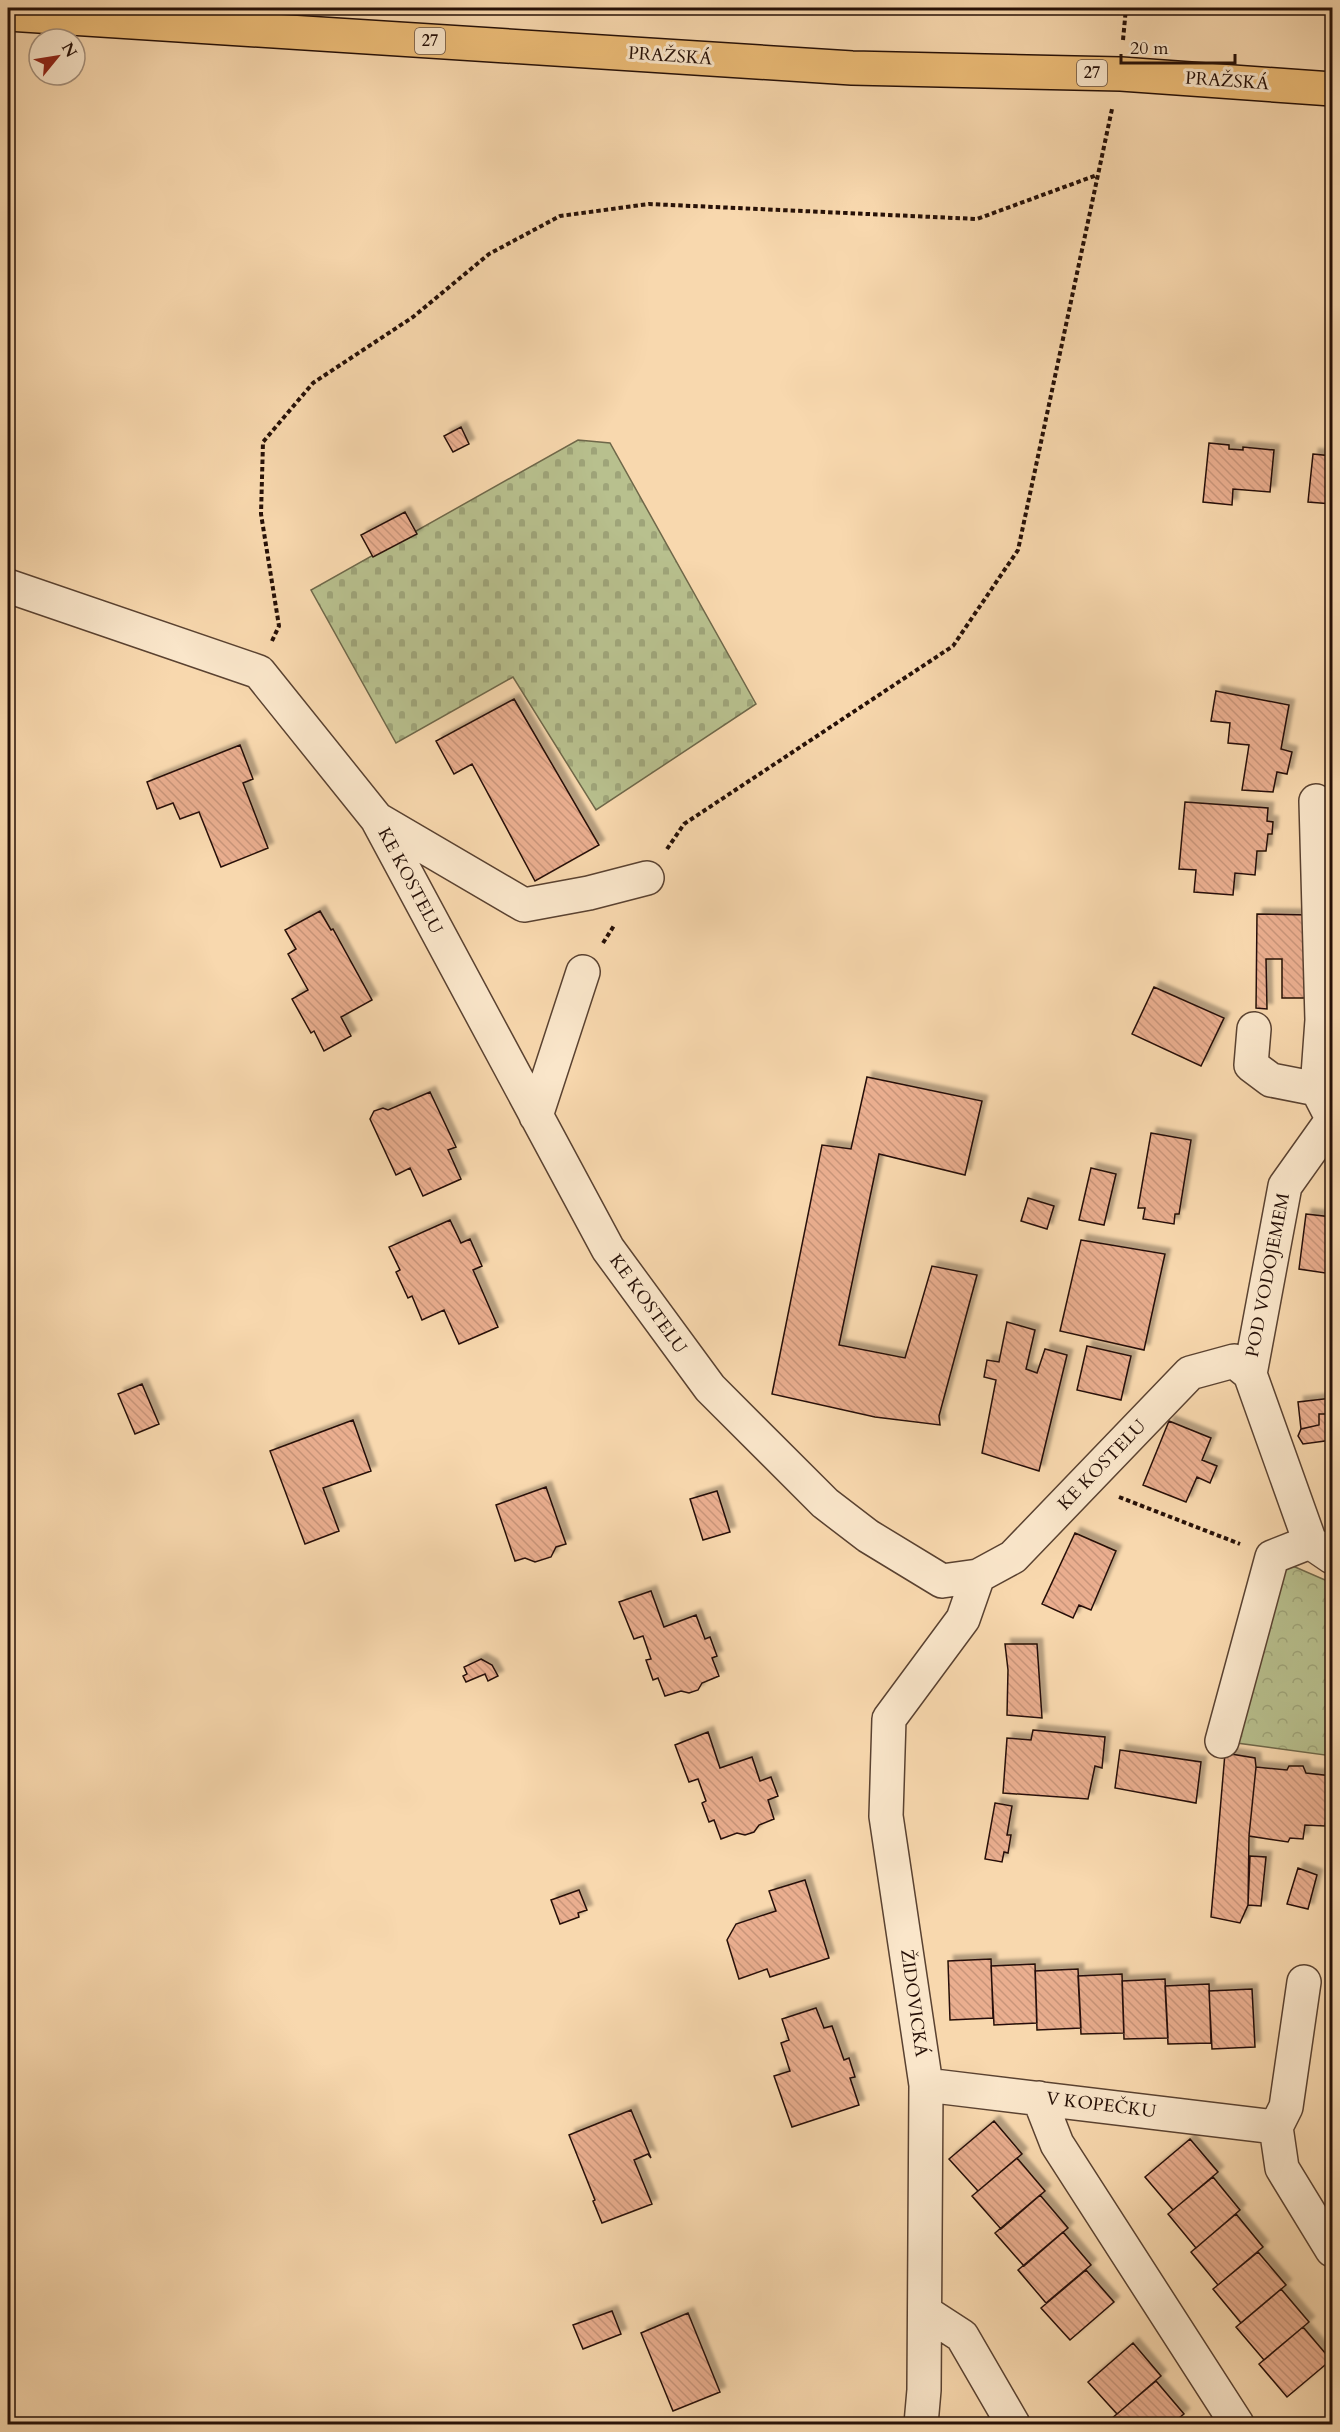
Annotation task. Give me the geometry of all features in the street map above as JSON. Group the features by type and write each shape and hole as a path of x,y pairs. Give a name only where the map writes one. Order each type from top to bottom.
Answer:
{"main road":[{"name":"PRAŽSKÁ","path":"8,14 852,68 1121,74 1332,89"}],"street":[{"path":"8,586 259,672"},
{"name":"KE KOSTELU","path":"259,672 377,819 608,1249 710,1388 825,1503 868,1536 942,1581 978,1576 1013,1557 1190,1373 1234,1361 1250,1374"},
{"path":"1316,801 1322,1020 1317,1089 1332,1119"},
{"path":"377,819 524,905 589,893 647,878"},
{"path":"536,1116 583,972"},
{"path":"1254,1029 1251,1065 1271,1080 1317,1089"},
{"name":"POD VODOJEMEM","path":"1250,1374 1284,1186 1332,1119"},
{"path":"1222,1741 1272,1557 1321,1549 1250,1374"},
{"name":"ŽIDOVICKÁ","path":"921,2424 924,2390 926,2085 886,1816 889,1719 963,1619 978,1576"},
{"path":"1304,1982 1286,2107 1276,2127 1282,2168 1332,2250"},
{"name":"V KOPEČKU","path":"926,2085 1276,2127"},
{"path":"1040,2098 1057,2144 1237,2424"},
{"path":"925,2312 962,2336 1013,2424"}],"path":[{"path":"583,972 684,824 952,646 1018,550 1097,174 1121,74"},
{"path":"259,672 279,626 261,514 263,442 313,382 413,317 489,254 560,216 649,204 977,219 1097,174"},
{"path":"1084,1483 1272,1557"}],"green space":[{"path":"578,440 610,443 756,704 596,810 513,677 396,743 311,590"},
{"path":"1272,1557 1332,1583 1332,1756 1222,1741"}],"building":[{"path":"461,427 469,444 453,452 444,436"},
{"path":"1209,443 1229,445 1229,449 1243,450 1243,447 1274,450 1270,492 1233,489 1232,505 1203,502"},
{"path":"1313,454 1332,456 1332,504 1308,502"},
{"path":"405,512 417,534 373,557 361,535"},
{"path":"1216,691 1289,705 1281,749 1292,752 1287,774 1277,772 1273,792 1242,790 1249,745 1228,743 1230,723 1211,721"},
{"path":"514,699 599,845 535,881 472,764 454,774 436,741"},
{"path":"240,745 253,779 243,783 268,848 221,867 199,812 180,819 173,803 157,809 147,782"},
{"path":"1185,802 1268,808 1267,821 1273,822 1272,834 1268,834 1266,851 1257,851 1255,875 1235,873 1233,895 1194,892 1196,870 1179,869"},
{"path":"320,911 331,930 333,929 372,1000 341,1017 351,1036 324,1051 314,1031 311,1033 292,999 308,990 288,954 296,949 285,930"},
{"path":"1257,914 1310,915 1313,998 1282,998 1282,959 1266,959 1267,1009 1256,1008"},
{"path":"1154,987 1224,1018 1201,1066 1132,1034"},
{"path":"867,1077 982,1101 965,1175 879,1154 839,1345 905,1358 932,1266 977,1275 939,1416 940,1425 875,1417 772,1394 822,1145 851,1149"},
{"path":"430,1092 456,1147 448,1150 461,1179 423,1196 410,1168 396,1175 370,1119 374,1111 383,1108 388,1110"},
{"path":"1151,1133 1191,1140 1179,1214 1175,1214 1174,1224 1143,1219 1145,1208 1138,1208"},
{"path":"1091,1168 1116,1174 1104,1225 1079,1220"},
{"path":"1028,1198 1054,1206 1047,1229 1021,1221"},
{"path":"1306,1214 1332,1217 1332,1274 1299,1269"},
{"path":"450,1220 461,1243 470,1239 482,1266 473,1270 498,1327 459,1344 444,1310 422,1320 412,1296 408,1298 396,1272 400,1270 389,1247"},
{"path":"1081,1240 1165,1254 1144,1350 1060,1331"},
{"path":"1007,1322 1035,1330 1026,1369 1037,1373 1045,1349 1067,1355 1039,1471 982,1453 996,1380 984,1377 987,1360 999,1362"},
{"path":"1087,1346 1131,1356 1121,1400 1077,1390"},
{"path":"142,1384 159,1424 135,1434 118,1394"},
{"path":"1332,1398 1332,1414 1319,1414 1319,1425 1301,1429 1298,1402"},
{"path":"1319,1414 1332,1414 1332,1440 1303,1444 1298,1436 1301,1429 1319,1425"},
{"path":"353,1420 371,1471 323,1488 339,1531 305,1544 270,1451"},
{"path":"1169,1421 1211,1438 1202,1460 1217,1466 1210,1483 1197,1477 1186,1502 1143,1485"},
{"path":"546,1487 566,1544 556,1547 551,1557 535,1562 525,1558 515,1561 496,1505"},
{"path":"717,1491 730,1532 703,1540 690,1499"},
{"path":"1075,1533 1116,1551 1091,1610 1079,1605 1073,1618 1042,1604"},
{"path":"651,1591 664,1627 696,1615 705,1639 710,1637 717,1656 712,1658 719,1676 702,1683 698,1690 689,1693 681,1691 665,1696 658,1678 653,1680 646,1660 651,1659 643,1636 634,1639 619,1602"},
{"path":"1005,1644 1037,1644 1042,1718 1007,1715 1008,1670"},
{"path":"481,1659 492,1665 498,1676 488,1681 485,1674 466,1682 463,1676 467,1674 464,1667"},
{"path":"1033,1730 1105,1737 1102,1768 1095,1766 1088,1799 1003,1793 1007,1738 1031,1740"},
{"path":"708,1732 720,1768 752,1757 760,1781 771,1777 778,1796 768,1800 774,1819 759,1825 754,1832 745,1835 737,1833 721,1839 714,1820 709,1822 702,1803 706,1801 698,1779 689,1782 675,1745"},
{"path":"1120,1750 1201,1762 1196,1803 1115,1788"},
{"path":"1225,1753 1255,1758 1256,1767 1249,1836 1248,1905 1240,1923 1211,1917"},
{"path":"1289,1766 1303,1766 1306,1773 1332,1776 1325,1826 1305,1825 1303,1839 1290,1838 1288,1842 1249,1836 1256,1767 1287,1770"},
{"path":"995,1803 1012,1806 1007,1835 1011,1835 1008,1853 1004,1852 1002,1862 985,1859"},
{"path":"1250,1856 1266,1857 1261,1906 1248,1905"},
{"path":"1298,1868 1317,1875 1308,1909 1287,1904"},
{"path":"805,1880 829,1958 770,1977 767,1969 739,1979 727,1940 736,1924 776,1911 769,1891"},
{"path":"579,1890 587,1910 578,1913 579,1917 560,1924 551,1900"},
{"path":"991,1959 993,2018 950,2020 948,1961"},
{"path":"1035,1964 1037,2023 994,2025 991,1966"},
{"path":"1078,1969 1081,2028 1037,2030 1035,1971"},
{"path":"1122,1974 1124,2033 1081,2034 1078,1976"},
{"path":"1165,1979 1168,2038 1124,2039 1122,1981"},
{"path":"1209,1984 1211,2043 1168,2044 1165,1986"},
{"path":"1252,1989 1255,2047 1212,2049 1209,1991"},
{"path":"816,2008 824,2028 832,2026 844,2060 849,2058 855,2077 850,2078 859,2105 792,2127 774,2076 790,2071 781,2043 789,2040 782,2019"},
{"path":"631,2110 651,2158 648,2154 634,2160 652,2204 602,2223 569,2135"},
{"path":"994,2121 1022,2154 978,2191 949,2159"},
{"path":"1190,2139 1218,2172 1173,2210 1145,2177"},
{"path":"1017,2158 1045,2191 1001,2229 972,2196"},
{"path":"1213,2177 1240,2210 1196,2248 1168,2214"},
{"path":"1040,2195 1068,2228 1024,2266 995,2233"},
{"path":"1236,2214 1263,2247 1218,2285 1191,2252"},
{"path":"1063,2232 1091,2265 1046,2303 1018,2270"},
{"path":"1258,2252 1286,2285 1241,2323 1213,2289"},
{"path":"1086,2270 1114,2302 1070,2340 1041,2308"},
{"path":"1281,2289 1309,2322 1264,2360 1236,2327"},
{"path":"612,2311 621,2334 583,2349 573,2325"},
{"path":"688,2313 720,2392 673,2411 641,2333"},
{"path":"1303,2327 1331,2360 1287,2397 1259,2364"},
{"path":"1133,2343 1161,2376 1117,2414 1088,2382"},
{"path":"1156,2381 1184,2414 1171,2424 1116,2424 1111,2419"}]}
